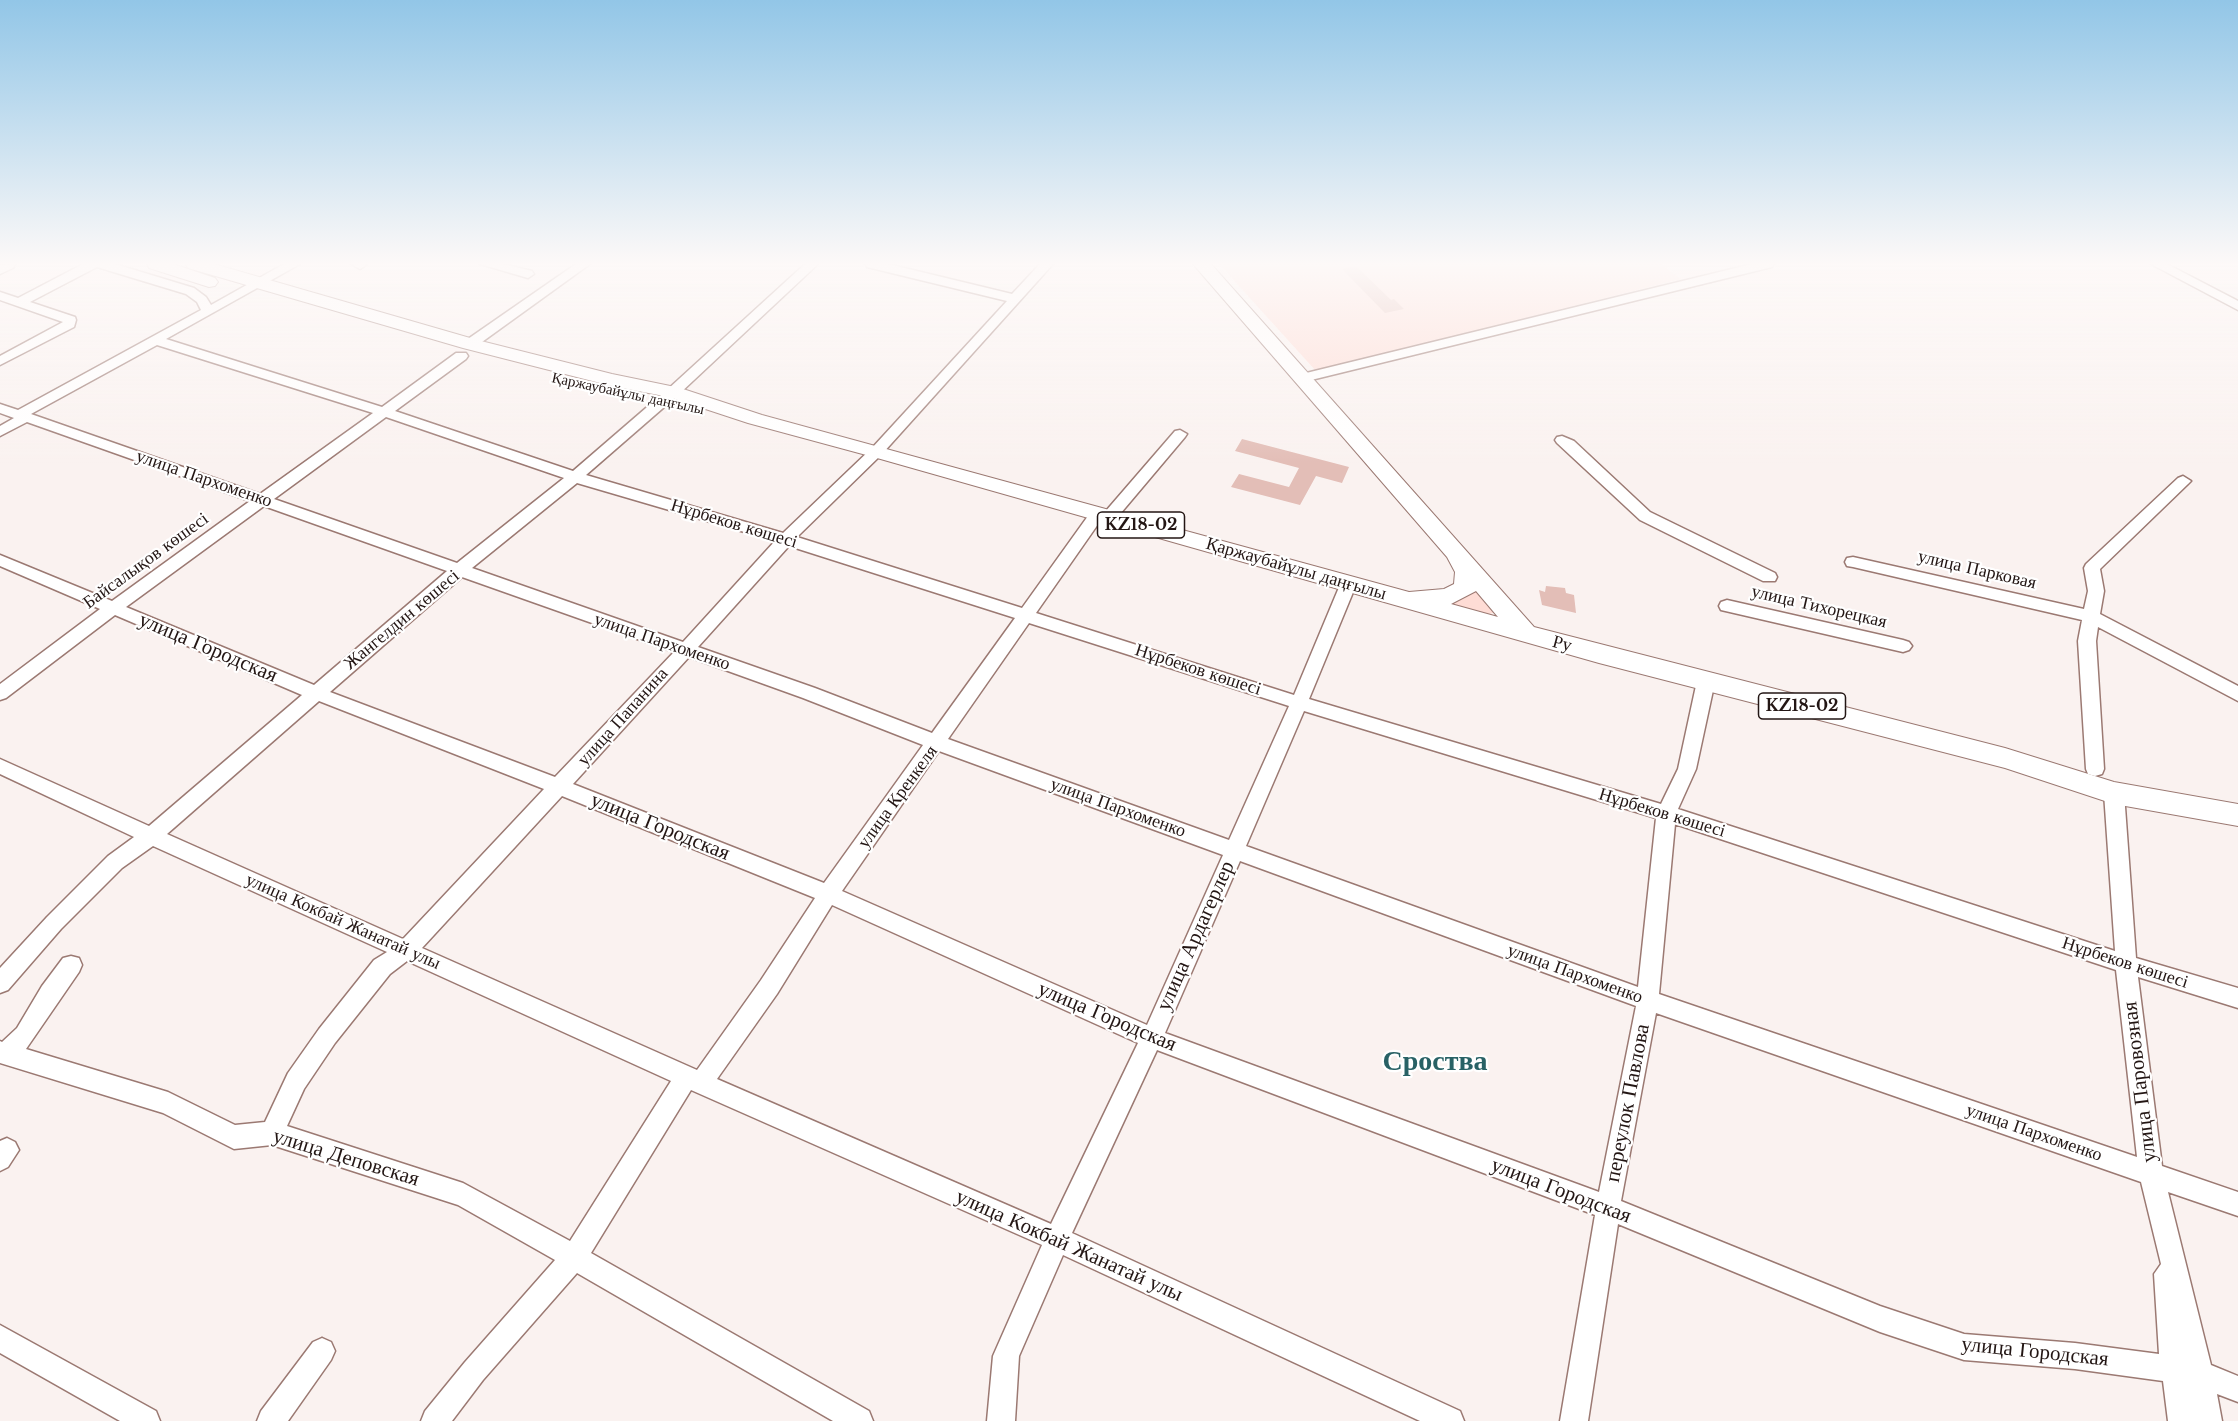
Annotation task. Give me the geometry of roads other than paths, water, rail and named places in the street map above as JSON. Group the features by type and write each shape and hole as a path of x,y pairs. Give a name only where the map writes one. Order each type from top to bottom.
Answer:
{"highway":[{"name":"Қаржаубайұлы даңғылы","path":"398,330 465,350 755,419 877,451 1525,633"},
{"path":"1260,330 1448,542 1525,633"},
{"path":"1358,587 1417,598 1447,597 1466,588 1466,572 1448,542"},
{"path":"1499,602 1540,633 1599,654"},
{"name":"Ру","path":"1525,633 1599,654"},
{"name":"KZ18-02","path":"1599,654 2005,758 2085,773 2121,788 2232,814"}],"street":[{"path":"0,361 57,330"},
{"path":"0,432 22,416 175,330"},
{"name":"Байсалықов көшесі","path":"0,693 113,608 265,500 492,330"},
{"name":"Жангелдин көшесі","path":"0,983 93,882 115,862 152,836 459,570 575,477 739,330"},
{"name":"улица Папанина","path":"272,1133 296,1080 327,1036 382,967 406,950 560,787 786,539 877,451 987,330"},
{"path":"1303,378 1498,330"},
{"name":"Нұрбеков көшесі","path":"158,340 384,412 575,477 786,539 1299,704 1666,813 2126,964 2238,998"},
{"name":"улица Пархоменко","path":"0,408 809,693 937,743 1648,1000 2238,1204"},
{"name":"улица Кренкеля","path":"694,1080 769,987 828,894 937,743 1025,614 1104,515 1180,434"},
{"path":"1562,440 1645,516 1769,577"},
{"path":"2085,773 2087,640 2096,591 2092,568 2183,481"},
{"name":"улица Городская","path":"0,560 315,693 560,787 828,894 1152,1038 1608,1208 1880,1319 1964,1347 2075,1356 2188,1372 2238,1389"},
{"name":"улица Парковая","path":"1853,562 2092,616 2238,694"},
{"name":"улица Ардагерлер","path":"1001,1421 1006,1356 1057,1239 1152,1038 1299,704 1358,587"},
{"name":"улица Тихорецкая","path":"1727,606 1902,646"},
{"name":"переулок Павлова","path":"1574,1421 1608,1208 1648,1000 1666,813 1687,770 1706,681"},
{"name":"улица Кокбай Жанатай улы","path":"0,765 152,836 694,1080 1057,1239 1450,1421"},
{"name":"улица Паровозная","path":"2121,788 2126,964 2151,1173 2163,1225 2172,1349 2188,1372 2208,1421"},
{"name":"улица Деповская","path":"4,1053 25,1035 50,993 71,965"},
{"name":"улица Деповская","path":"4,1053 168,1103 215,1125 234,1137 272,1133 463,1195 859,1421"},
{"path":"435,1421 474,1371 574,1257 628,1171 694,1080"},
{"path":"0,1338 146,1421"},
{"path":"271,1421 322,1351"},
{"name":"улица Паровозная","path":"2182,1421 2188,1372"}],"district":[{"name":"Сроства","path":"1435,1062"}]}
